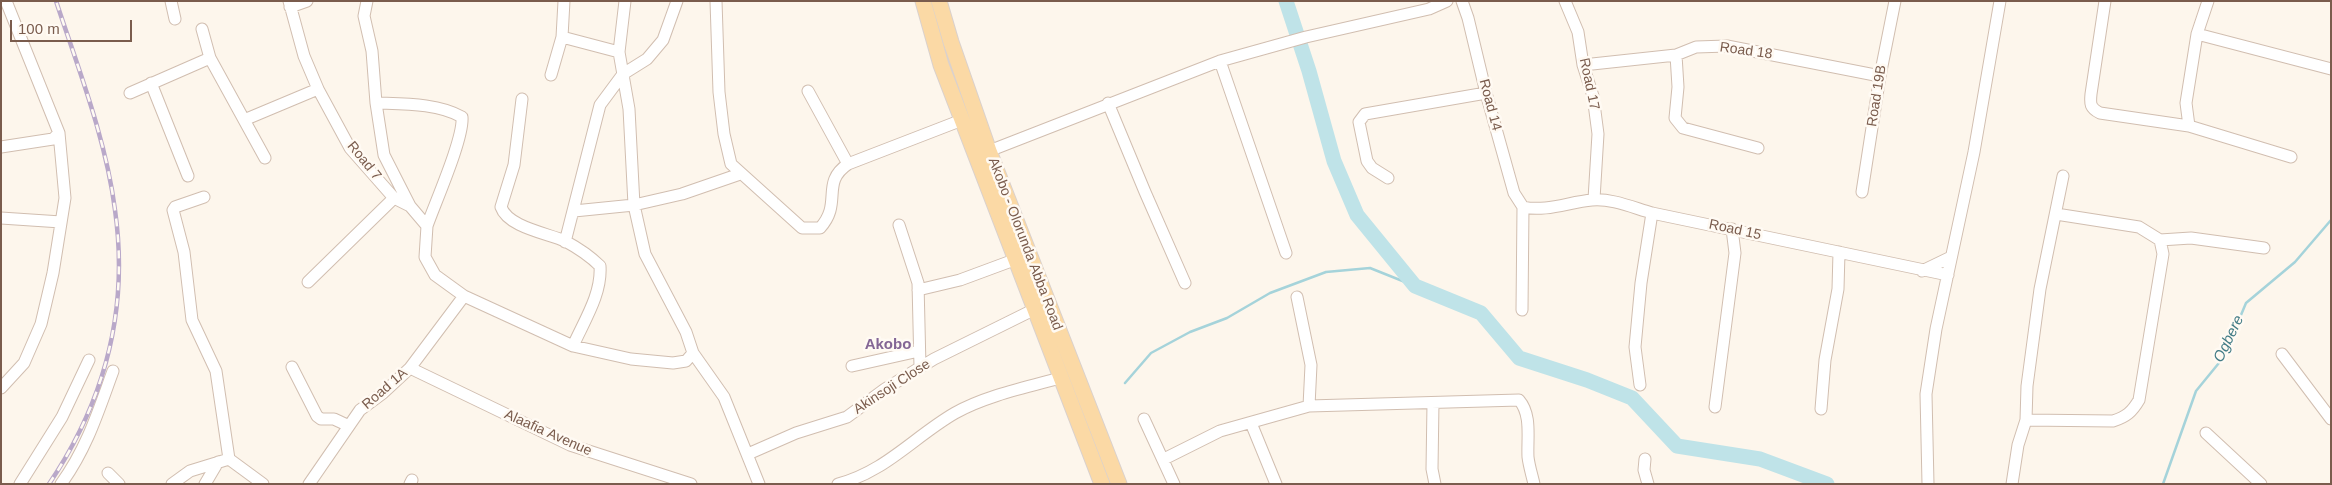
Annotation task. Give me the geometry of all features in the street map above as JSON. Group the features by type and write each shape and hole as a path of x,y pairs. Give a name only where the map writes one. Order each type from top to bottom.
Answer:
{"main road":[{"name":"Akobo - Olorunda Abba Road","path":"923,1 941,65 1033,310 1102,484"},
{"name":"Akobo - Olorunda Abba Road","path":"939,1 989,151 1119,484"},
{"path":"1027,294 1042,288"}],"street":[{"path":"1,388 24,363 41,324 53,273 65,198 60,133 6,1"},
{"path":"171,1 175,19"},
{"path":"289,4 307,1"},
{"path":"367,1 364,16 372,51 376,103 384,155 410,206"},
{"path":"551,75 562,37 564,1"},
{"path":"625,1 619,52 629,109 634,205 645,254 686,332 692,353 724,397 759,484"},
{"path":"565,242 600,105 622,74 647,59 663,40 677,1"},
{"path":"716,1 719,92 724,134 731,164 802,228 820,228 826,221 833,205 834,177 848,164 962,120"},
{"path":"989,151 1108,103 1220,61 1306,37 1429,9 1447,1"},
{"name":"Road 14","path":"1462,1 1514,193 1523,207"},
{"name":"Road 17","path":"1565,1 1578,32 1583,65 1593,96 1598,134 1594,199"},
{"name":"Road 19B","path":"1862,192 1880,76 1895,1"},
{"path":"1928,484 1926,394 1951,257 1974,152 2000,1"},
{"path":"2105,1 2091,94 2090,104 2093,110 2100,113 2189,126 2291,157"},
{"path":"2189,126 2186,103 2197,34 2208,1"},
{"name":"Road 7","path":"289,4 304,56 318,89 350,148 394,198 410,206 426,226"},
{"path":"202,29 210,58 265,158"},
{"path":"2197,34 2331,69"},
{"path":"562,37 619,52"},
{"name":"Road 18","path":"1583,65 1676,55 1696,47 1727,46 1880,76"},
{"path":"1676,55 1678,87 1675,118 1683,128 1758,148"},
{"path":"130,93 210,58"},
{"path":"1220,61 1286,253"},
{"path":"151,83 188,176"},
{"path":"244,120 318,89"},
{"path":"808,91 848,164"},
{"path":"1388,178 1372,168 1367,161 1360,122 1365,114 1486,93"},
{"path":"522,99 514,165 501,207 506,217 512,221 565,242 591,257 600,266 601,279 597,291 573,346"},
{"path":"376,103 415,105 456,113 462,117 463,122 456,146 426,226 426,258 434,275 464,296 573,346 631,359 673,363 686,361 692,353"},
{"path":"1108,103 1185,283"},
{"path":"1,147 53,139 60,133"},
{"path":"574,211 634,205 682,194 740,174"},
{"path":"2012,484 2018,445 2026,420 2027,386 2038,308 2063,176"},
{"path":"204,196 175,207 173,210 184,252 192,320 216,371 223,461 205,484"},
{"path":"308,282 394,198"},
{"name":"Road 15","path":"1523,207 1535,209 1594,199 1948,276"},
{"path":"1522,310 1523,207"},
{"path":"1640,385 1635,348 1641,283 1652,213"},
{"path":"2056,214 2139,226 2160,240 2190,238 2264,248"},
{"path":"1,218 61,222"},
{"path":"899,225 916,272 920,367"},
{"path":"1715,408 1735,254 1732,229"},
{"path":"2026,420 2113,421 2126,416 2134,409 2139,400 2163,254 2160,240"},
{"path":"1821,410 1825,360 1838,289 1839,252"},
{"path":"1922,271 1951,257"},
{"path":"918,290 960,280 1014,260"},
{"name":"Road 1A","path":"309,484 360,410 394,384 410,368 464,296"},
{"path":"1297,298 1311,365 1309,406"},
{"name":"Akinsoji Close","path":"748,454 796,433 848,417 885,389 920,367 1033,310"},
{"path":"852,366 918,351"},
{"path":"2282,354 2331,419"},
{"path":"20,484 62,417 89,360"},
{"path":"292,367 317,416 321,419 334,419 349,426"},
{"name":"Alaafia Avenue","path":"410,368 570,445 692,484"},
{"path":"61,484 77,462 91,434 113,371"},
{"path":"838,484 850,481 892,459 956,413 1023,388 1060,378"},
{"path":"1164,459 1220,431 1309,406 1519,400 1525,407 1529,444 1528,455 1534,484"},
{"path":"1432,403 1432,469 1435,484"},
{"path":"1144,419 1174,484"},
{"path":"1251,423 1276,484"},
{"path":"2206,433 2261,484"},
{"path":"1645,459 1644,470 1648,484"},
{"path":"172,484 190,471 223,461 263,484"},
{"path":"108,473 119,484"}],"waterway":[{"path":"1286,1 1309,71 1334,161 1357,215 1415,286 1481,313 1519,358 1587,380 1632,398 1677,446 1760,459 1827,484"},
{"name":"Ogbere","path":"2163,484 2196,391 2223,358 2246,303 2295,262 2331,220"},
{"path":"1125,383 1151,353 1190,332 1227,318 1270,293 1326,272 1370,268 1415,286"}],"railway":[{"path":"49,484 85,420 98,387 108,353 115,318 118,283 118,247 111,183 98,130 56,1"}],"district":[{"name":"Akobo","path":"888,345"}]}
